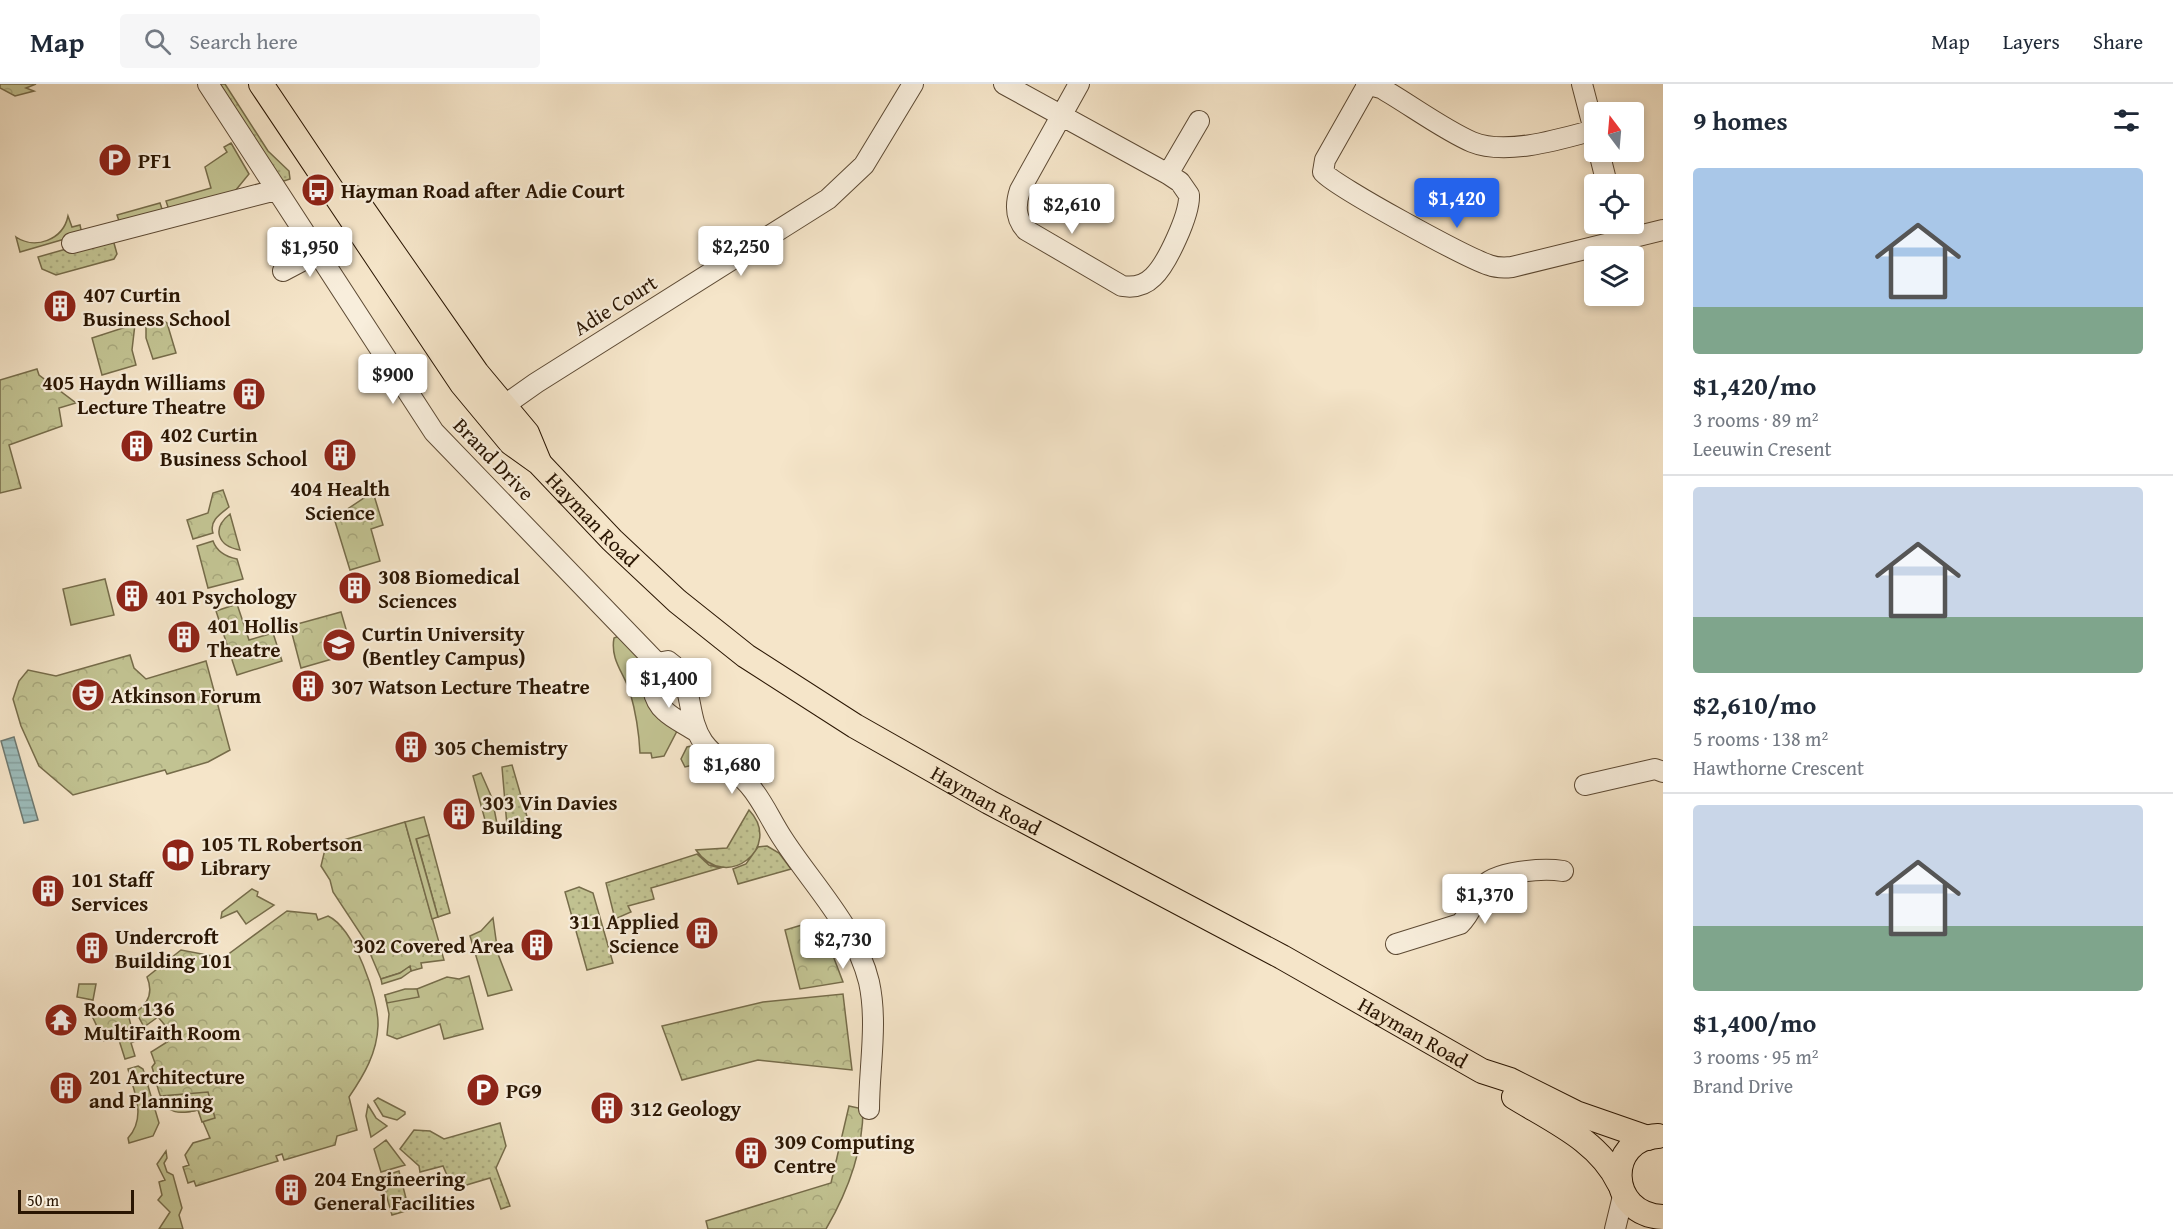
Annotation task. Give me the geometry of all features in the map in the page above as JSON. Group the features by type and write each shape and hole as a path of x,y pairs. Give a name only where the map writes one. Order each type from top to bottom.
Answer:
{"main road":[{"name":"Hayman Road","path":"261,84 462,384 527,433 539,463 612,540 676,601 746,656 855,726 980,797 1282,957 1482,1071 1510,1080 1584,1117 1657,1135"},
{"name":"Hayman Road","path":"279,84 303,126 477,374 496,410"},
{"name":"Hayman Road","path":"1482,1071 1504,1091 1583,1139 1602,1155 1621,1190"},
{"path":"1657,1135 1635,1145 1625,1155 1620,1169 1621,1190 1641,1212 1663,1217"}],"street":[{"name":"Brand Drive","path":"208,84 434,432 657,663"},
{"name":"Adie Court","path":"496,410 828,199 864,165 913,84"},
{"path":"1004,84 1062,114 1168,174 1180,182 1189,195 1188,216 1155,276 1147,282 1131,287 1122,286 1026,230 1020,223 1017,212 1020,190 1062,114 1079,84"},
{"path":"1584,132 1527,145 1498,146 1473,143 1381,88 1367,84 1323,166 1323,172 1332,180 1424,232 1495,267 1512,267 1613,234"},
{"path":"1582,84 1587,102"},
{"path":"1168,174 1199,121"},
{"path":"72,243 276,190"},
{"path":"1644,231 1663,230"},
{"path":"284,271 300,262 315,249"},
{"name":"Brand Drive","path":"657,663 668,661 679,671 687,687 688,705 697,732 708,748 749,784 763,803 784,840 848,931 869,982 872,1031 869,1109"},
{"name":"Brand Drive","path":"657,663 652,676 654,692 661,706 697,732"},
{"path":"670,714 682,713 688,705"},
{"path":"1585,785 1655,770 1663,772"},
{"path":"1396,944 1460,924 1467,918 1482,887 1490,880 1535,870 1563,871"},
{"path":"1616,1229 1621,1190"},
{"path":"1653,1229 1663,1217"}],"green space":[{"path":"0,84 36,84 26,88 34,91 15,96 0,88"},
{"path":"220,84 225,84 268,151 289,171 290,179 284,181 280,179"},
{"path":"231,143 249,174 235,191 169,210 166,201 211,188 205,167 227,152 224,147"},
{"path":"160,203 163,212 120,224 117,215"},
{"path":"68,216 72,227 80,225 82,234 20,252 16,237 31,243 47,240 60,231"},
{"path":"112,236 117,254 114,259 56,275 42,269 38,257"},
{"path":"163,320 167,323 176,353 153,359 146,338 146,326"},
{"path":"135,324 132,350 136,365 102,375 92,338"},
{"path":"37,369 39,375 76,403 59,408 62,426 9,445 21,488 0,493 0,380"},
{"path":"223,490 229,507 214,521 213,533 193,539 187,520 208,513 213,493"},
{"path":"373,492 383,525 371,529 380,561 350,570 334,518"},
{"path":"230,514 240,550 226,545 220,536 220,525"},
{"path":"213,541 223,553 237,559 243,579 208,588 197,546"},
{"path":"105,579 114,615 71,625 63,589"},
{"path":"237,604 249,640 273,633 282,661 237,675 216,611"},
{"path":"341,612 353,653 301,668 290,626"},
{"path":"619,636 641,658 677,731 664,756 652,758 651,753 640,753 632,700 614,653 614,638"},
{"path":"130,655 134,668 146,679 206,661 230,750 208,762 167,774 165,770 73,795 39,766 21,726 13,699 19,681 28,670 56,676"},
{"path":"691,746 699,757 693,765 685,767 681,759 687,747"},
{"path":"512,765 528,820 507,826 502,767"},
{"path":"481,773 492,798 498,829 488,831 473,776"},
{"path":"749,810 758,824 760,838 756,850 747,860 735,866 722,867 708,862 696,850 727,848"},
{"path":"424,817 429,835 416,839 438,917 432,919 405,822"},
{"path":"405,822 444,960 421,963 422,968 411,971 410,967 381,979 364,939 333,892 330,880 321,866 326,845"},
{"path":"429,835 450,913 438,917 416,838"},
{"path":"767,846 779,853 791,869 738,884 733,869 746,864 758,847"},
{"path":"697,854 709,865 720,868 651,888 654,899 628,906 631,912 615,919 606,883"},
{"path":"579,887 593,893 613,963 587,970 565,892"},
{"path":"252,889 258,892 257,896 274,905 246,924 237,911 221,918 222,912"},
{"path":"287,911 316,914 318,920 328,916 338,923 356,949 369,982 378,1026 369,1063 349,1097 357,1130 337,1136 335,1145 284,1160 282,1154 276,1156 278,1161 196,1186 194,1181 188,1183 183,1167 189,1165 185,1155 193,1143 210,1138 198,1110 176,1111 169,1108 160,1096 152,1067 155,1063 151,1052 175,1037 158,1017 144,1027 136,1012 149,996 150,987 147,977 181,950 223,958"},
{"path":"493,918 498,954 512,990 488,996 470,936 481,931"},
{"path":"812,922 832,953 843,982 800,989 785,930"},
{"path":"410,966 411,971 401,978 382,984 381,979 400,973"},
{"path":"469,976 483,1029 444,1039 440,1024 397,1039 387,1035 389,1014 385,995 417,989 447,977 459,979"},
{"path":"79,984 96,984 93,1000 77,997"},
{"path":"405,989 417,989 419,997 387,1003 385,995"},
{"path":"843,994 852,1070 758,1060 682,1080 662,1026 763,1002"},
{"path":"105,1005 115,1012 128,1014 135,1041 131,1043 135,1056 125,1059 118,1037 104,1041 92,1016"},
{"path":"138,1066 143,1069 159,1123 153,1136 129,1143 128,1138 134,1130 138,1113 136,1095 128,1069"},
{"path":"208,1092 215,1118 202,1122 198,1110 175,1112 166,1107 161,1096"},
{"path":"378,1098 405,1114 397,1120 383,1116 374,1101"},
{"path":"368,1105 376,1118 387,1126 371,1137 366,1116"},
{"path":"849,1106 863,1109 860,1140 847,1186 826,1229 708,1229 706,1221 831,1183"},
{"path":"500,1123 506,1146 496,1168 510,1206 501,1209 490,1178 453,1189 443,1166 420,1172 419,1166 400,1149 414,1130 430,1131 444,1139"},
{"path":"386,1140 405,1165 381,1172 374,1149"},
{"path":"166,1151 167,1158 164,1163 167,1172 173,1175 182,1208 179,1215 183,1229 159,1229 170,1212 158,1200 162,1195 159,1182 165,1180 157,1164"},
{"path":"399,1171 409,1210 392,1215 381,1177"}],"water":[{"path":"14,737 38,820 24,823 1,741"}],"place":[{"name":"PF1","path":"115,160"},
{"name":"Hayman Road after Adie Court","path":"318,190"},
{"name":"407 Curtin Business School","path":"60,306"},
{"name":"405 Haydn Williams Lecture Theatre","path":"249,394"},
{"name":"402 Curtin Business School","path":"137,446"},
{"name":"404 Health Science","path":"340,455"},
{"name":"308 Biomedical Sciences","path":"355,588"},
{"name":"401 Psychology","path":"132,596"},
{"name":"401 Hollis Theatre","path":"184,637"},
{"name":"Curtin University (Bentley Campus)","path":"339,645"},
{"name":"307 Watson Lecture Theatre","path":"308,686"},
{"name":"Atkinson Forum","path":"88,695"},
{"name":"305 Chemistry","path":"411,747"},
{"name":"303 Vin Davies Building","path":"459,814"},
{"name":"105 TL Robertson Library","path":"178,855"},
{"name":"101 Staff Services","path":"48,891"},
{"name":"311 Applied Science","path":"702,933"},
{"name":"302 Covered Area","path":"537,945"},
{"name":"Undercroft Building 101","path":"92,948"},
{"name":"Room 136 MultiFaith Room","path":"61,1020"},
{"name":"201 Architecture and Planning","path":"66,1088"},
{"name":"PG9","path":"483,1090"},
{"name":"312 Geology","path":"607,1108"},
{"name":"309 Computing Centre","path":"751,1153"},
{"name":"204 Engineering General Facilities","path":"291,1190"}]}
